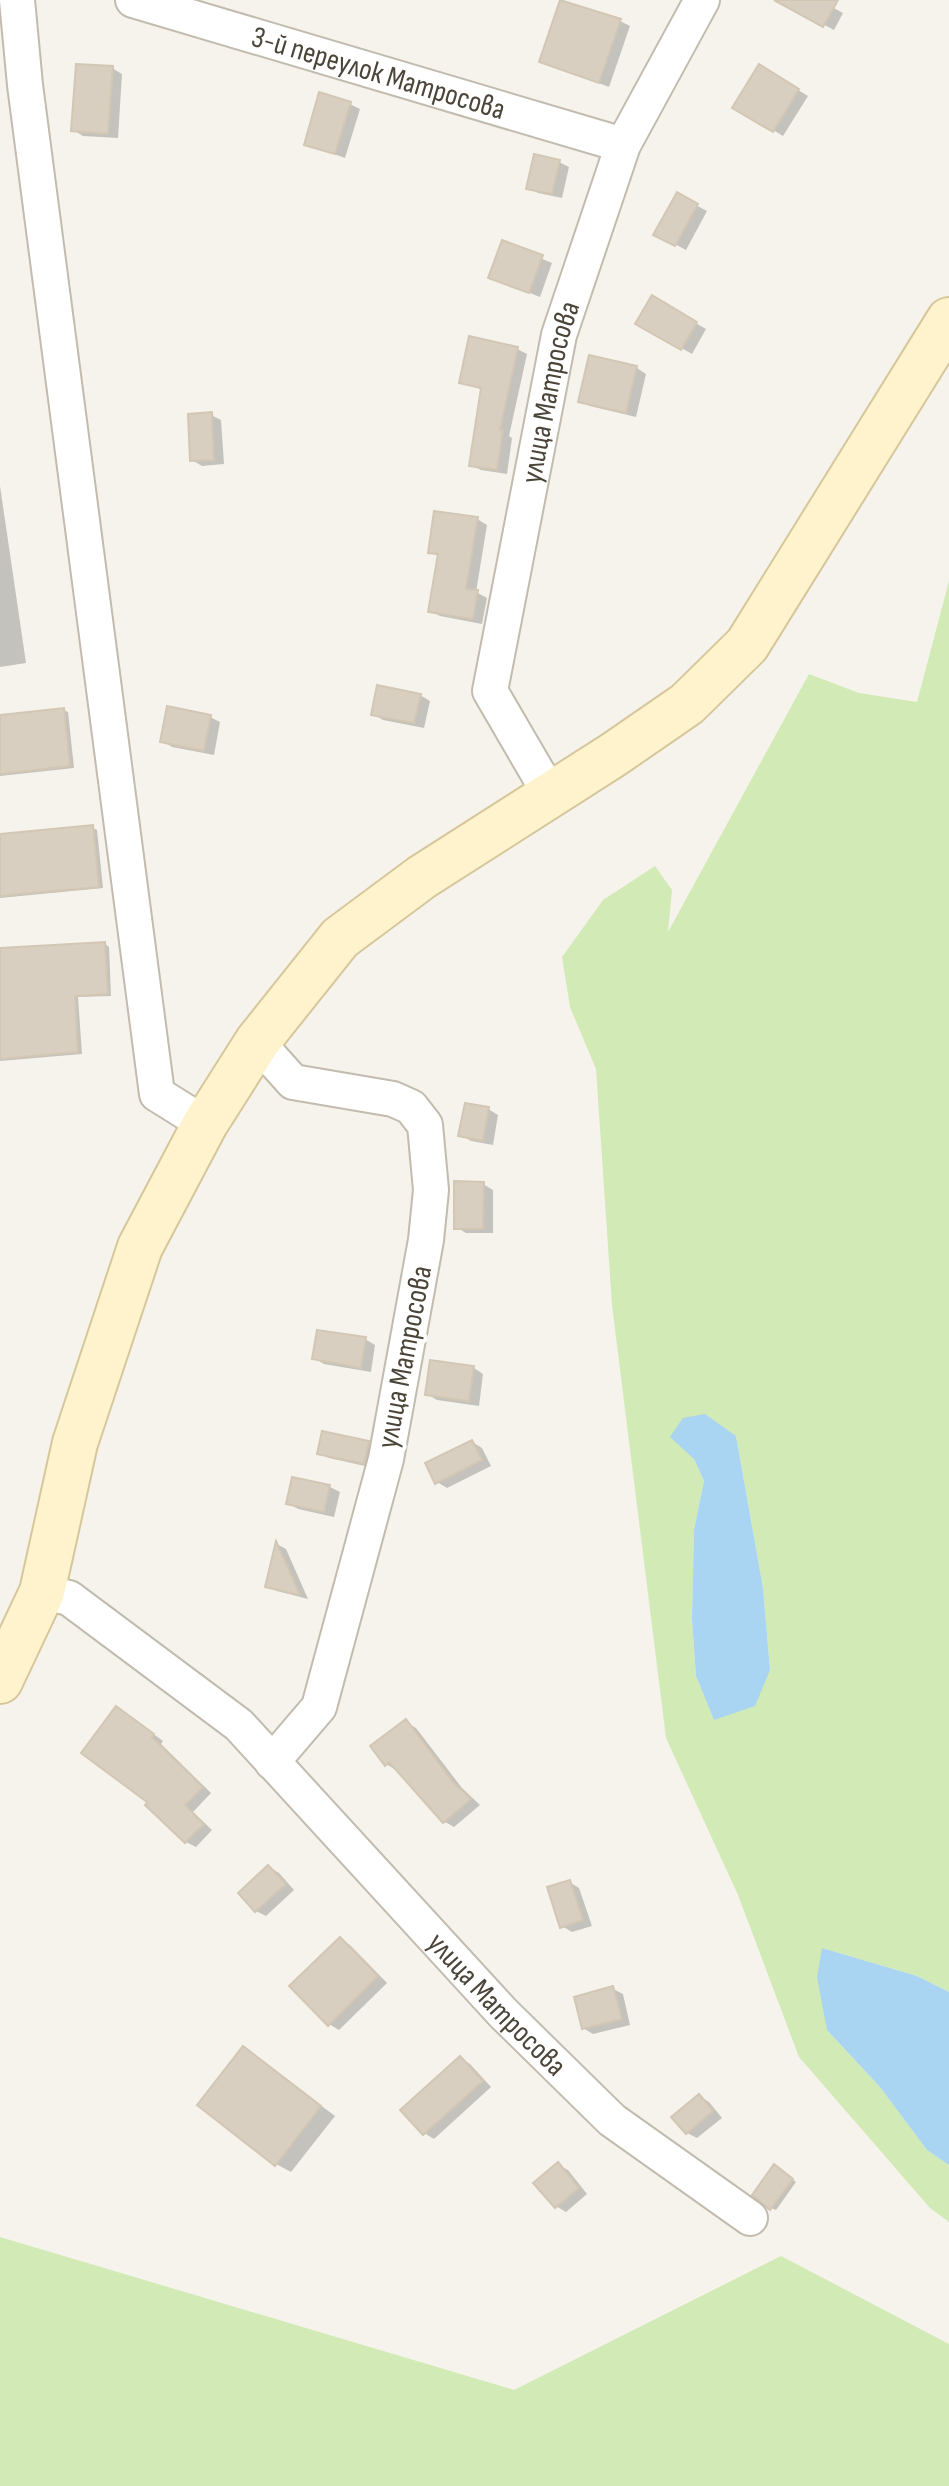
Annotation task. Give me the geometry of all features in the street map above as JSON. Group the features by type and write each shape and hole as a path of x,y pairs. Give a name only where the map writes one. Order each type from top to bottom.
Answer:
{"main road":[{"path":"0,1681 42,1592 75,1443 140,1247 205,1124 257,1042 340,938 422,877 687,704 747,645 949,320"}],"street":[{"path":"17,0 25,85 157,1094 205,1124"},
{"name":"3-й переулок Матросова","path":"133,0 623,145"},
{"name":"улица Матросова","path":"550,794 490,691 559,335 623,145 702,0"},
{"name":"улица Матросова","path":"257,1042 293,1082 393,1099 411,1107 425,1125 431,1190 426,1240 386,1459 319,1707 272,1762"},
{"name":"улица Матросова","path":"42,1592 69,1598 239,1725 503,2013 612,2120 750,2218"}],"green space":[{"path":"949,581 949,1992 917,1976 822,1948 827,2030 880,2087 927,2150 949,2165 949,2222 930,2208 799,2057 738,1895 666,1738 612,1305 596,1069 570,1007 562,957 603,900 655,866 672,890 668,932 809,674 859,693 917,702","holes":["736,1436 763,1588 770,1670 714,1719 696,1676 692,1619 694,1530 704,1481 694,1459"]},
{"path":"0,2237 514,2390 781,2256 949,2344 949,2486 0,2486"}],"water":[{"path":"705,1414 736,1436 763,1588 770,1670 755,1706 714,1720 696,1676 692,1619 694,1530 704,1481 694,1459 670,1437 683,1418"},
{"path":"822,1948 917,1976 949,1992 949,2165 927,2150 880,2087 827,2030 817,1977"}],"building":[{"path":"560,0 621,19 599,83 539,62"},
{"path":"774,0 838,0 823,27"},
{"path":"76,64 113,66 108,134 71,131"},
{"path":"759,64 799,89 773,132 732,108"},
{"path":"319,92 351,102 335,154 304,145"},
{"path":"534,154 560,160 552,194 526,189"},
{"path":"677,192 698,204 675,246 653,235"},
{"path":"502,240 543,255 529,293 488,278"},
{"path":"652,295 697,322 681,350 635,324"},
{"path":"469,336 518,347 500,430 503,430 497,470 469,466 481,388 459,383"},
{"path":"589,355 637,366 626,413 578,402"},
{"path":"212,412 214,460 190,461 188,414"},
{"path":"434,511 478,517 466,589 478,590 473,619 428,612 438,554 428,553"},
{"path":"377,685 421,694 414,723 371,715"},
{"path":"167,706 211,715 204,751 160,742"},
{"path":"64,708 70,766 0,774 0,715"},
{"path":"93,825 99,887 0,896 0,834"},
{"path":"105,942 108,994 75,996 78,1052 0,1059 0,948"},
{"path":"465,1103 489,1107 483,1141 458,1136"},
{"path":"454,1181 484,1182 483,1229 454,1229"},
{"path":"317,1330 366,1337 361,1368 312,1359"},
{"path":"430,1360 474,1366 469,1401 425,1395"},
{"path":"322,1431 369,1441 364,1464 317,1454"},
{"path":"472,1440 482,1460 435,1484 425,1463"},
{"path":"292,1477 330,1485 324,1512 286,1504"},
{"path":"276,1541 300,1595 265,1587"},
{"path":"116,1706 154,1734 152,1737 203,1787 185,1805 204,1824 185,1843 145,1805 147,1802 81,1753"},
{"path":"406,1719 452,1781 471,1799 443,1823 389,1762 385,1766 370,1746"},
{"path":"268,1865 286,1884 255,1912 238,1893"},
{"path":"570,1880 583,1920 560,1928 547,1887"},
{"path":"340,1937 378,1976 328,2026 289,1986"},
{"path":"613,1986 622,2019 582,2029 574,1997"},
{"path":"243,2046 321,2106 275,2166 197,2105"},
{"path":"460,2056 483,2081 423,2135 400,2110"},
{"path":"699,2094 713,2111 686,2134 671,2117"},
{"path":"558,2162 579,2188 555,2208 533,2183"},
{"path":"774,2164 793,2179 770,2210 752,2195"}]}
